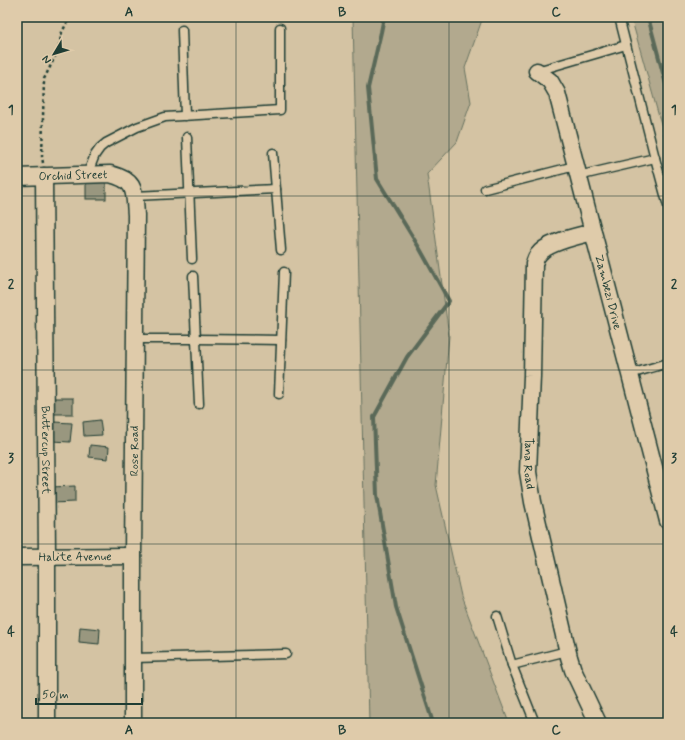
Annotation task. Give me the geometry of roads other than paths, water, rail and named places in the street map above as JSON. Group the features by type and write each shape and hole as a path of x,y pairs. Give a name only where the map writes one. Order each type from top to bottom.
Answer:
{"street":[{"name":"Zambezi Drive","path":"537,71 550,82 557,93 668,521"},
{"name":"Orchid Street","path":"17,176 110,174 128,182"},
{"name":"Buttercup Street","path":"44,176 47,723"},
{"name":"Rose Road","path":"128,182 131,185 135,196 136,215 133,723"},
{"name":"Tana Road","path":"593,232 557,242 538,254 534,264 532,376 528,472 533,502 567,651 573,670 598,723"},
{"name":"Halite Avenue","path":"17,557 133,556"}],"lane":[{"path":"619,17 668,206"},
{"path":"88,174 95,155 106,143 137,127 165,117 280,110 280,28"},
{"path":"182,30 186,116"},
{"path":"537,71 626,45"},
{"path":"187,137 192,259"},
{"path":"273,153 281,250"},
{"path":"485,189 577,171 655,158"},
{"path":"135,196 276,189"},
{"path":"279,394 284,272"},
{"path":"193,276 199,404"},
{"path":"135,339 281,340"},
{"path":"630,374 668,363"},
{"path":"497,616 512,664 535,723"},
{"path":"512,664 567,651"},
{"path":"133,658 286,654"}],"waterway":[{"path":"384,17 368,88 377,179 420,249 449,301 407,357 374,417 377,495 396,607 433,723"},
{"path":"648,17 668,92"}]}
